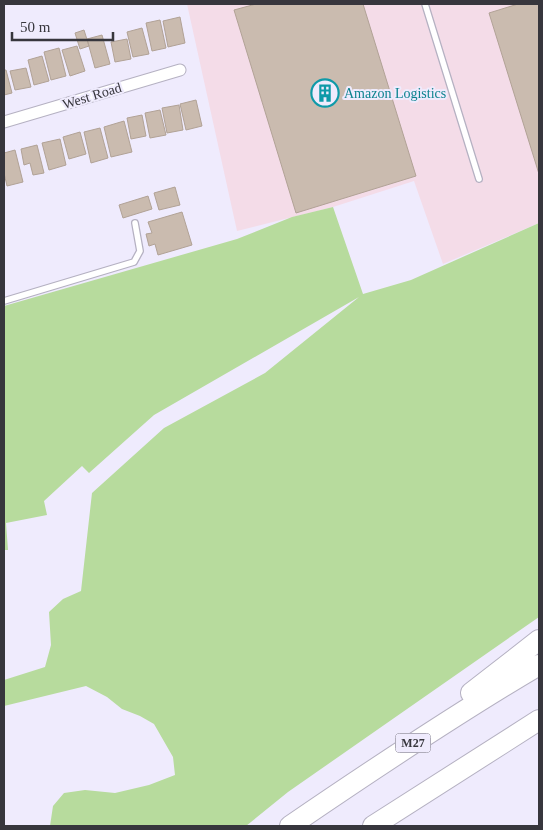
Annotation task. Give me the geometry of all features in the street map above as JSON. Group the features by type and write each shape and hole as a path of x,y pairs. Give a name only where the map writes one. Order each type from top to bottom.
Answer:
{"highway":[{"name":"M27","path":"383,762 539,640"},
{"name":"M27","path":"290,826 383,762 539,665"},
{"path":"373,826 539,720"},
{"path":"445,779 539,735"}],"street":[{"name":"West Road","path":"4,122 180,70"}],"lane":[{"path":"426,4 479,178"},
{"path":"4,301 134,262 140,252 135,223"}],"shaded area":[{"path":"187,4 539,4 539,223 443,264 414,181 333,207 237,231"}],"green space":[{"path":"333,207 363,294 411,280 539,223 539,617 288,792 246,826 50,826 53,806 64,793 85,790 115,793 149,785 175,775 173,757 154,724 122,709 107,697 86,686 4,706 4,680 45,667 51,645 49,612 63,599 81,591 92,493 164,428 265,373 359,297 154,415 89,473 82,466 44,501 47,515 6,523 8,550 4,550 4,306 237,239 292,217"}],"building":[{"name":"Amazon Logistics","path":"256,4 363,4 416,176 296,213 234,10"},
{"path":"518,4 539,4 539,174 489,13"},
{"path":"180,17 185,43 168,47 163,21"},
{"path":"160,20 166,48 152,51 146,23"},
{"path":"142,28 149,54 133,57 127,32"},
{"path":"84,30 89,46 80,49 75,33"},
{"path":"102,35 110,64 95,68 87,39"},
{"path":"127,39 131,59 115,62 111,42"},
{"path":"77,46 85,71 70,76 62,50"},
{"path":"59,48 66,76 51,80 44,52"},
{"path":"42,56 49,81 34,85 28,60"},
{"path":"26,68 31,87 15,90 10,71"},
{"path":"4,70 6,70 12,93 4,95"},
{"path":"196,100 202,126 186,130 180,104"},
{"path":"179,105 183,130 167,133 162,108"},
{"path":"160,110 166,135 150,138 145,113"},
{"path":"142,115 146,136 131,139 127,118"},
{"path":"124,121 132,152 111,157 104,127"},
{"path":"100,128 108,158 91,163 84,132"},
{"path":"80,132 86,154 69,159 63,137"},
{"path":"60,139 66,165 49,170 42,143"},
{"path":"37,145 44,173 33,175 30,163 24,165 21,149"},
{"path":"15,150 23,182 7,186 4,173 4,153"},
{"path":"175,187 180,205 159,210 154,193"},
{"path":"148,196 152,209 123,218 119,205"},
{"path":"182,212 192,245 158,255 155,244 149,246 146,234 152,233 148,222"}],"place":[{"name":"Amazon Logistics","path":"325,93"}]}
